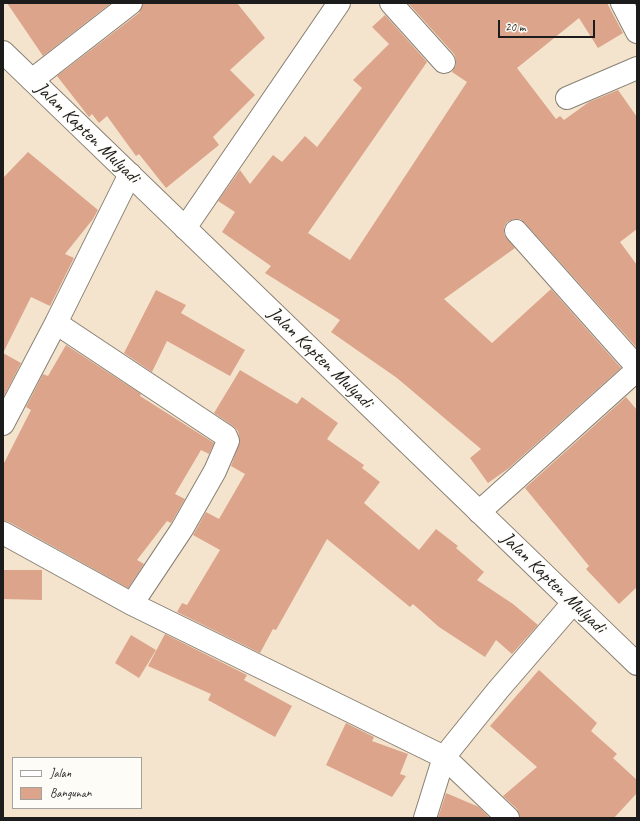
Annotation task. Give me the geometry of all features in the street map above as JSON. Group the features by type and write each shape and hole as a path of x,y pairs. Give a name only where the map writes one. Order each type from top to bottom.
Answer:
{"street":[{"path":"32,80 131,3"},
{"path":"185,228 267,111 304,53 339,3"},
{"path":"391,3 444,62"},
{"path":"622,3 637,32"},
{"name":"Jalan Kapten Mulyadi","path":"3,52 637,664"},
{"path":"567,98 637,68"},
{"path":"3,424 56,323 130,174"},
{"path":"479,512 637,368 516,232"},
{"path":"56,323 226,436 228,441 216,471 182,529 132,604"},
{"path":"3,533 132,604 444,757 508,818"},
{"path":"426,818 444,757 498,690 573,603"}],"building":[{"path":"7,3 111,3 43,56"},
{"path":"143,3 237,3 265,38 230,70 255,95 213,137 219,145 166,188 139,154 136,156 107,116 99,123 92,114 89,117 57,76 139,13"},
{"path":"408,3 607,3 623,33 598,48 579,18 517,68 556,119 560,116 564,120 589,102 618,90 637,117 637,229 620,242 637,265 637,348 520,219 514,219 507,222 504,227 504,234 515,248 444,299 492,343 551,289 621,368 509,468 488,483 470,458 481,449 397,378 331,332 340,320 265,273 271,266 222,232 235,212 218,201 240,170 250,184 273,155 282,162 305,136 317,147 362,88 353,80 389,44 372,27 385,15 427,62 308,233 350,260 467,82 452,72 456,65 454,54"},
{"path":"28,152 98,210 93,219 65,254 74,258 50,306 31,297 3,353 3,178"},
{"path":"156,290 186,305 181,313 245,350 230,376 167,341 152,372 124,353"},
{"path":"66,345 141,394 140,396 214,443 209,454 201,450 175,494 185,499 171,523 167,521 137,560 144,564 128,588 9,522 3,521 3,465 31,410 26,407 43,374 48,376"},
{"path":"3,353 21,363 4,396 3,396"},
{"path":"240,370 297,404 302,397 338,423 327,439 364,465 362,468 380,482 364,503 419,550 436,529 458,546 456,548 484,572 477,580 513,604 538,625 512,654 496,640 485,657 439,627 413,604 410,607 327,539 276,630 273,629 260,653 177,612 182,603 187,605 220,550 193,535 206,512 219,519 245,474 231,466 240,441 238,431 214,413"},
{"path":"626,397 637,410 637,587 619,604 586,569 589,566 525,488"},
{"path":"3,570 42,570 42,600 3,599"},
{"path":"165,634 247,675 244,680 292,706 275,737 208,700 211,694 148,666"},
{"path":"131,635 156,650 139,678 115,663"},
{"path":"539,670 597,723 591,731 617,754 613,758 637,780 637,793 614,818 520,818 517,809 503,796 537,767 490,726"},
{"path":"346,723 374,737 372,741 408,754 400,774 406,776 392,797 326,765"},
{"path":"446,793 479,807 490,818 438,818"}]}
